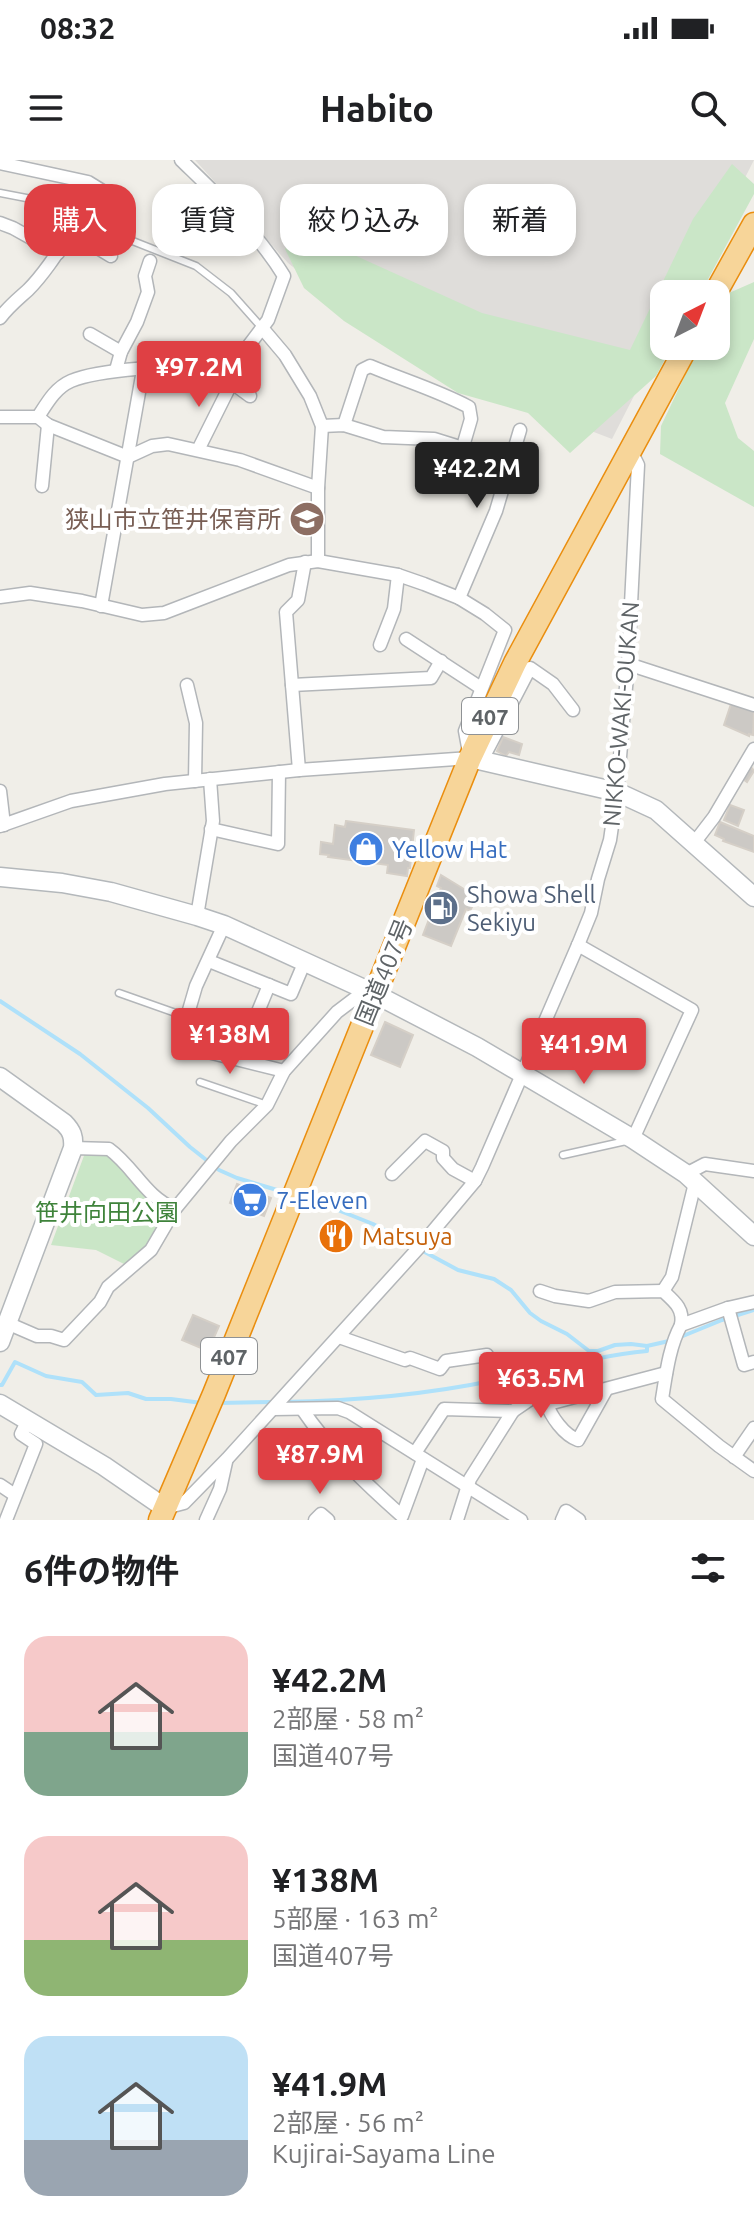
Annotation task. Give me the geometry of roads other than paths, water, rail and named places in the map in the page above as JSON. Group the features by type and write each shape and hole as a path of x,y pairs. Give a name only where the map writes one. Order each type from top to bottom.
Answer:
{"highway":[{"path":"725,280 742,256 754,224"},
{"name":"407","path":"630,449 679,360"},
{"name":"国道407号","path":"162,1514 294,1195 370,992 476,759 515,663 630,449"}],"street":[{"path":"181,160 237,215 284,276 268,320 237,361 231,384 198,450"},
{"path":"0,163 91,184"},
{"path":"0,223 24,234"},
{"path":"0,318 56,256"},
{"path":"116,370 148,292 145,276 150,261"},
{"path":"263,329 285,355 310,396 322,426 312,562 298,600 286,612 299,770"},
{"path":"90,334 121,352"},
{"path":"344,425 362,370 370,366 442,393 469,407 471,419 459,460"},
{"path":"42,486 43,421 53,394 70,382 116,370 166,367 209,370 250,396"},
{"path":"101,606 143,370"},
{"path":"0,417 43,421 128,457 152,446 168,444 240,460 318,488"},
{"path":"322,426 344,425 383,437 434,439 511,463"},
{"path":"459,598 496,511 520,430"},
{"name":"NIKKO-WAKI-OUKAN","path":"162,1514 184,1503 227,1459 423,1244 475,1181 522,1075 591,913 610,840 628,664 638,465 630,449"},
{"path":"0,597 30,593 142,615 164,613 289,565 312,562 398,575 459,598 505,630 465,731 476,759"},
{"path":"380,645 394,609 398,575"},
{"path":"406,639 481,688"},
{"path":"292,685 431,678 441,661"},
{"path":"628,664 754,705"},
{"path":"476,759 530,668 553,684 573,710"},
{"path":"187,685 196,723 195,781"},
{"path":"694,843 714,817 754,749"},
{"path":"0,791 2,826 71,801 165,784 299,770 476,759 617,792 656,810 754,897"},
{"path":"211,829 278,844 279,772"},
{"path":"197,916 211,829 210,779"},
{"path":"0,877 49,881 111,892 224,925 305,961 429,1021 633,1139 690,1179 754,1236"},
{"path":"224,925 196,986 187,1017 184,1046 284,1071"},
{"path":"578,945 692,1010 633,1139"},
{"path":"209,961 291,994 305,961"},
{"path":"255,1019 269,985"},
{"path":"7,1323 37,1336 64,1340 100,1302 108,1287 151,1250 175,1209 231,1141 267,1105 284,1071 337,1012 370,992"},
{"path":"0,1077 70,1129 74,1138 73,1148 0,1342"},
{"path":"392,1174 425,1141 443,1151 443,1158 453,1169 475,1181"},
{"path":"73,1148 109,1149 145,1189 160,1202 175,1209"},
{"path":"663,1291 672,1277 690,1179 705,1164 754,1171"},
{"path":"540,1291 589,1301 615,1292 663,1291 678,1305 683,1316 666,1373 662,1399 754,1471"},
{"path":"679,1329 754,1302"},
{"path":"729,1309 744,1365 754,1362"},
{"path":"339,1337 440,1369 446,1361 487,1355"},
{"path":"457,1520 468,1486 513,1411 532,1398 546,1402 606,1390 666,1373"},
{"path":"546,1402 550,1412 570,1436 578,1440 606,1390"},
{"path":"0,1404 104,1466 162,1514"},
{"path":"274,1408 338,1408 349,1412 521,1520"},
{"path":"302,1409 311,1423 400,1518 419,1456 444,1409 513,1411"},
{"path":"6,1520 36,1444 21,1434 28,1420"},
{"path":"734,1457 754,1428"},
{"path":"206,1520 220,1489 227,1459"},
{"path":"0,1485 15,1495"},
{"path":"562,1520 566,1511 579,1520"},
{"path":"315,1520 321,1514 328,1520"}],"lane":[{"path":"0,193 78,208 135,244 196,266 231,293 263,329"},
{"path":"119,993 187,1017"},
{"path":"200,1082 267,1105"},
{"path":"563,1155 633,1139"}],"waterway":[{"path":"0,1001 80,1054 219,1170 287,1193"},
{"path":"300,1195 373,1224 458,1270 494,1279 511,1290 530,1313 589,1351 615,1345 647,1346 669,1341"},
{"path":"678,1338 754,1310"},
{"path":"283,1402 363,1398 444,1389 647,1351 647,1346"},
{"path":"0,1385 15,1362 46,1376 82,1382 96,1395 128,1393 146,1399 202,1403"},
{"path":"219,1403 274,1402"}],"place":[{"name":"狭山市立笹井保育所","path":"307,519"},
{"name":"Yellow Hat","path":"366,849"},
{"name":"Showa Shell Sekiyu","path":"441,908"},
{"name":"7-Eleven","path":"250,1200"},
{"name":"Matsuya","path":"336,1236"}],"park label":[{"name":"笹井向田公園","path":"107,1212"}]}
